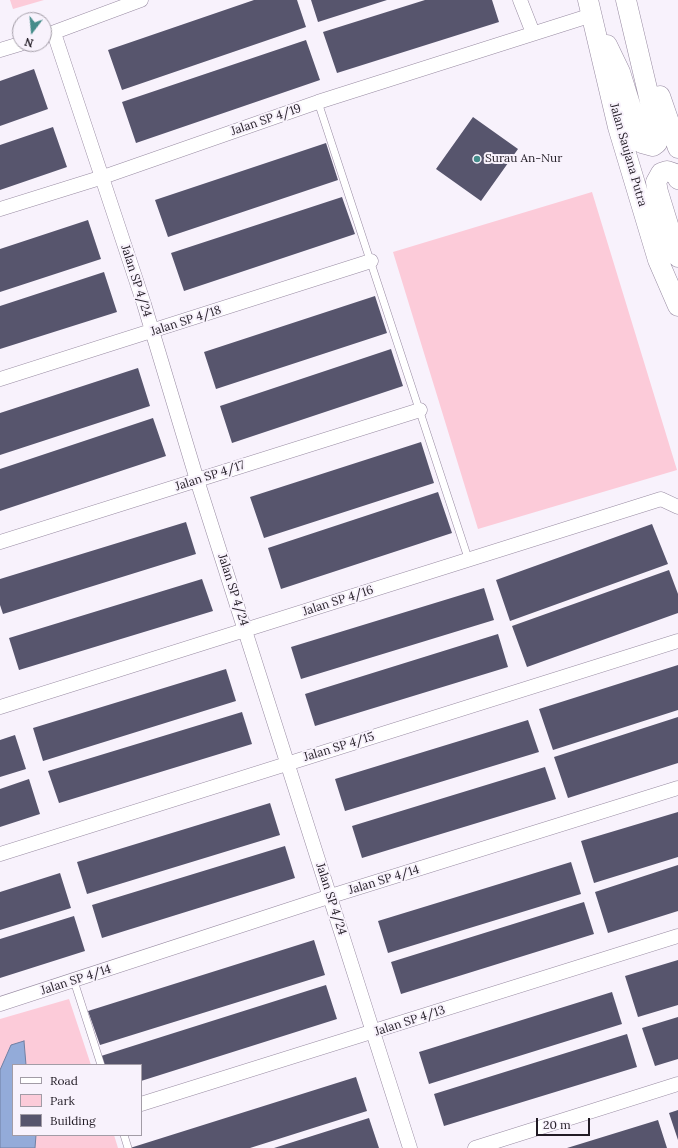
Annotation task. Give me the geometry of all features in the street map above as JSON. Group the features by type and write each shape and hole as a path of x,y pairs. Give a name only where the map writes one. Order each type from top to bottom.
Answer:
{"main road":[{"path":"590,7 620,72 642,143 653,146 657,143 658,135 626,0"},
{"path":"626,0 678,148"},
{"name":"Jalan Saujana Putra","path":"590,7 618,127 658,260 678,306"},
{"path":"678,179 676,174 667,171 661,173 656,182 678,257"}],"street":[{"path":"52,34 118,4 141,0"},
{"path":"520,0 533,33"},
{"name":"Jalan SP 4/19","path":"0,210 103,177 318,102 533,33 590,7"},
{"name":"Jalan SP 4/24","path":"52,43 103,177 153,332 197,480 331,896 410,1148"},
{"path":"0,50 12,46"},
{"name":"Jalan SP 4/18","path":"0,379 153,332 371,261"},
{"name":"Jalan SP 4/17","path":"0,542 420,410"},
{"name":"Jalan SP 4/16","path":"0,707 246,630 468,558 661,499 677,506"},
{"name":"Jalan SP 4/15","path":"0,854 288,762 678,641"},
{"name":"Jalan SP 4/14","path":"0,1004 331,896 678,788"},
{"name":"Jalan SP 4/13","path":"142,1104 374,1033 678,936"},
{"path":"475,1148 678,1084"}],"lane":[{"path":"318,102 468,558"},
{"path":"74,981 101,1064"},
{"path":"124,1136 128,1148"}],"green space":[{"path":"10,0 44,0 13,9"},
{"path":"592,192 677,470 478,529 393,252"},
{"path":"69,999 91,1064 12,1064 12,1136 114,1136 118,1148 0,1148 0,1019"}],"water":[{"path":"24,1041 26,1064 12,1064 12,1136 36,1136 35,1148 0,1148 0,1070 11,1045"}],"building":[{"path":"254,0 297,0 306,27 122,90 108,50"},
{"path":"311,0 387,0 318,22"},
{"path":"425,0 492,0 499,22 337,73 323,32"},
{"path":"306,40 320,80 136,143 122,102"},
{"path":"34,69 48,109 0,126 0,81"},
{"name":"Surau An-Nur","path":"473,117 518,149 481,201 436,169"},
{"path":"53,127 67,167 0,190 0,145"},
{"path":"326,143 338,180 168,237 155,200"},
{"path":"342,197 355,234 184,291 171,253"},
{"path":"88,220 101,259 0,292 0,249"},
{"path":"104,272 117,312 0,349 0,306"},
{"path":"375,296 387,333 216,389 204,352"},
{"path":"391,349 403,386 232,443 220,406"},
{"path":"138,368 150,406 0,455 0,413"},
{"path":"153,418 166,456 0,511 0,469"},
{"path":"421,442 434,483 264,538 250,497"},
{"path":"438,492 452,533 281,589 268,548"},
{"path":"186,522 196,554 3,614 0,605 0,579"},
{"path":"652,524 668,564 510,621 496,580"},
{"path":"669,570 678,594 678,613 527,667 512,626"},
{"path":"202,579 213,611 19,670 9,638"},
{"path":"484,588 494,620 301,679 291,647"},
{"path":"498,634 508,667 315,726 305,694"},
{"path":"678,665 678,710 553,750 539,709"},
{"path":"226,669 236,701 43,761 33,728"},
{"path":"242,712 252,744 59,803 48,771"},
{"path":"678,717 678,763 568,798 554,757"},
{"path":"528,720 539,752 345,811 335,779"},
{"path":"15,735 26,769 0,777 0,740"},
{"path":"545,767 556,799 362,858 352,826"},
{"path":"29,779 40,814 0,827 0,789"},
{"path":"270,803 280,835 87,894 77,862"},
{"path":"678,812 678,857 594,883 581,841"},
{"path":"285,846 295,878 102,938 92,905"},
{"path":"571,862 581,894 388,953 378,921"},
{"path":"678,865 678,911 608,933 595,892"},
{"path":"60,873 71,908 0,930 0,892"},
{"path":"584,902 594,934 401,994 391,962"},
{"path":"74,916 85,951 0,978 0,939"},
{"path":"314,940 325,975 100,1045 88,1011"},
{"path":"678,960 678,1005 638,1017 625,976"},
{"path":"326,985 337,1019 142,1081 142,1064 104,1064 101,1056"},
{"path":"612,992 622,1024 429,1084 419,1052"},
{"path":"678,1017 678,1059 655,1066 642,1028"},
{"path":"627,1034 637,1067 444,1126 434,1094"},
{"path":"356,1077 367,1111 250,1148 130,1148"},
{"path":"678,1110 678,1140 669,1113"},
{"path":"369,1118 379,1148 274,1148"},
{"path":"658,1120 667,1148 567,1148"}],"place":[{"name":"Surau An-Nur","path":"477,159"}]}
